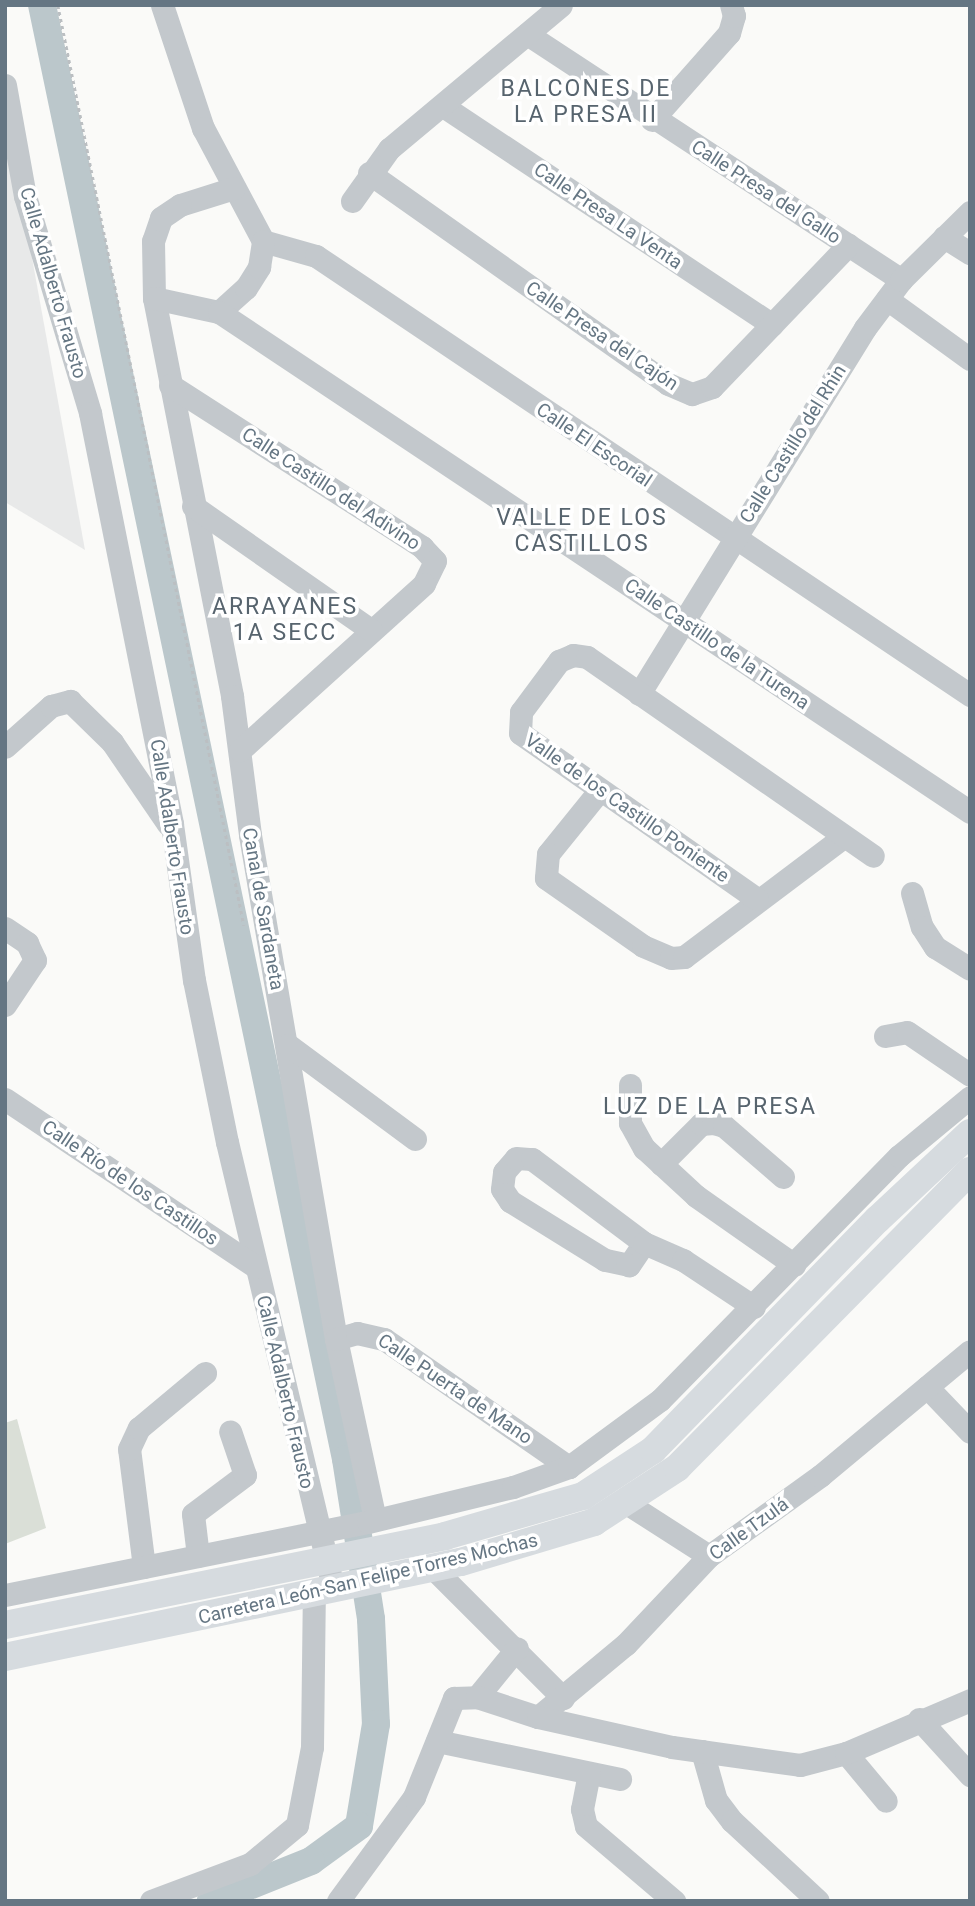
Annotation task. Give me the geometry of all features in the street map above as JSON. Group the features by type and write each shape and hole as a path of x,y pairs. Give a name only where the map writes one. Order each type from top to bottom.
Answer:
{"main road":[{"path":"5,1625 333,1560 533,1515 618,1477 653,1450 878,1219 970,1133"},
{"name":"Carretera León-San Felipe Torres Mochas","path":"5,1657 433,1569 552,1538 628,1504 702,1444 970,1171"}],"street":[{"path":"154,298 219,312 246,288 259,267 263,241 203,128 162,5"},
{"path":"352,201 369,173 389,149 561,5"},
{"path":"652,120 729,33 734,16 731,5"},
{"name":"Calle Presa del Gallo","path":"527,34 652,120 901,280"},
{"name":"Calle Adalberto Frausto","path":"5,85 25,196 90,413 174,833 194,980 256,1267 333,1560 312,1747 297,1825 250,1864 151,1901"},
{"name":"Calle Presa La Venta","path":"443,106 772,325"},
{"path":"5,173 25,196"},
{"name":"Calle Presa del Cajón","path":"369,173 680,391 712,387 848,245"},
{"name":"Canal de Sardaneta","path":"234,188 169,210 154,231 154,298 240,750 335,1339 371,1521"},
{"name":"Calle Castillo del Rhin","path":"639,694 733,540 887,299 901,280 970,212"},
{"path":"944,237 970,253"},
{"name":"Calle El Escorial","path":"263,241 316,256 733,540 970,695"},
{"path":"887,299 970,359"},
{"name":"Calle Castillo de la Turena","path":"219,312 970,812"},
{"name":"Calle Castillo del Adivino","path":"170,385 432,554 435,570 429,577 240,750"},
{"path":"193,506 371,630"},
{"name":"Valle de los Castillo Poniente","path":"757,900 524,738 518,726 521,712 553,667 573,654 587,657 873,856"},
{"path":"5,747 51,706 70,701 112,742 174,833"},
{"path":"598,792 548,854 544,871 551,885 643,946 671,958 684,957 843,837"},
{"path":"912,893 922,927 935,947 970,969"},
{"path":"5,928 34,952 31,968 5,1005"},
{"path":"885,1036 907,1032 970,1074"},
{"path":"288,1045 415,1139"},
{"path":"630,1085 635,1137 696,1196 794,1265"},
{"path":"5,1595 371,1521 513,1487 569,1467 625,1431 754,1307 899,1156 970,1097"},
{"name":"Calle Río de los Castillos","path":"5,1099 256,1267"},
{"path":"661,1164 701,1124 713,1123 724,1126 783,1177"},
{"path":"644,1243 629,1265 605,1261 510,1200 501,1179 509,1163 531,1159 644,1243 682,1260 754,1307"},
{"name":"Calle Puerta de Mano","path":"335,1339 357,1333 384,1339 569,1467"},
{"name":"Calle Tzulá","path":"538,1717 626,1644 709,1556 820,1476 970,1351"},
{"path":"144,1567 129,1449 139,1428 205,1373"},
{"path":"927,1387 970,1432"},
{"path":"198,1556 193,1514 245,1475 230,1431"},
{"path":"628,1504 709,1556"},
{"path":"433,1569 517,1648 563,1698"},
{"path":"477,1698 517,1648"},
{"path":"338,1901 414,1797 454,1698 477,1698 538,1717 702,1751 800,1765 846,1752 919,1719 970,1700"},
{"path":"919,1719 970,1774"},
{"path":"438,1741 620,1779"},
{"path":"702,1751 716,1800 732,1821 818,1901"},
{"path":"846,1752 886,1801"},
{"path":"589,1773 582,1809 586,1826 674,1901"}],"path":[{"path":"58,5 245,928"}],"shaded area":[{"path":"5,109 85,550 5,502"},
{"path":"17,1419 46,1528 5,1544 5,1423"}],"waterway":[{"path":"42,5 346,1459 371,1619 376,1724 359,1826 311,1861 211,1901"}],"district":[{"name":"BALCONES DE LA PRESA II","path":"586,102"},
{"name":"VALLE DE LOS CASTILLOS","path":"582,531"},
{"name":"ARRAYANES 1A SECC","path":"285,620"},
{"name":"LUZ DE LA PRESA","path":"710,1107"}]}
